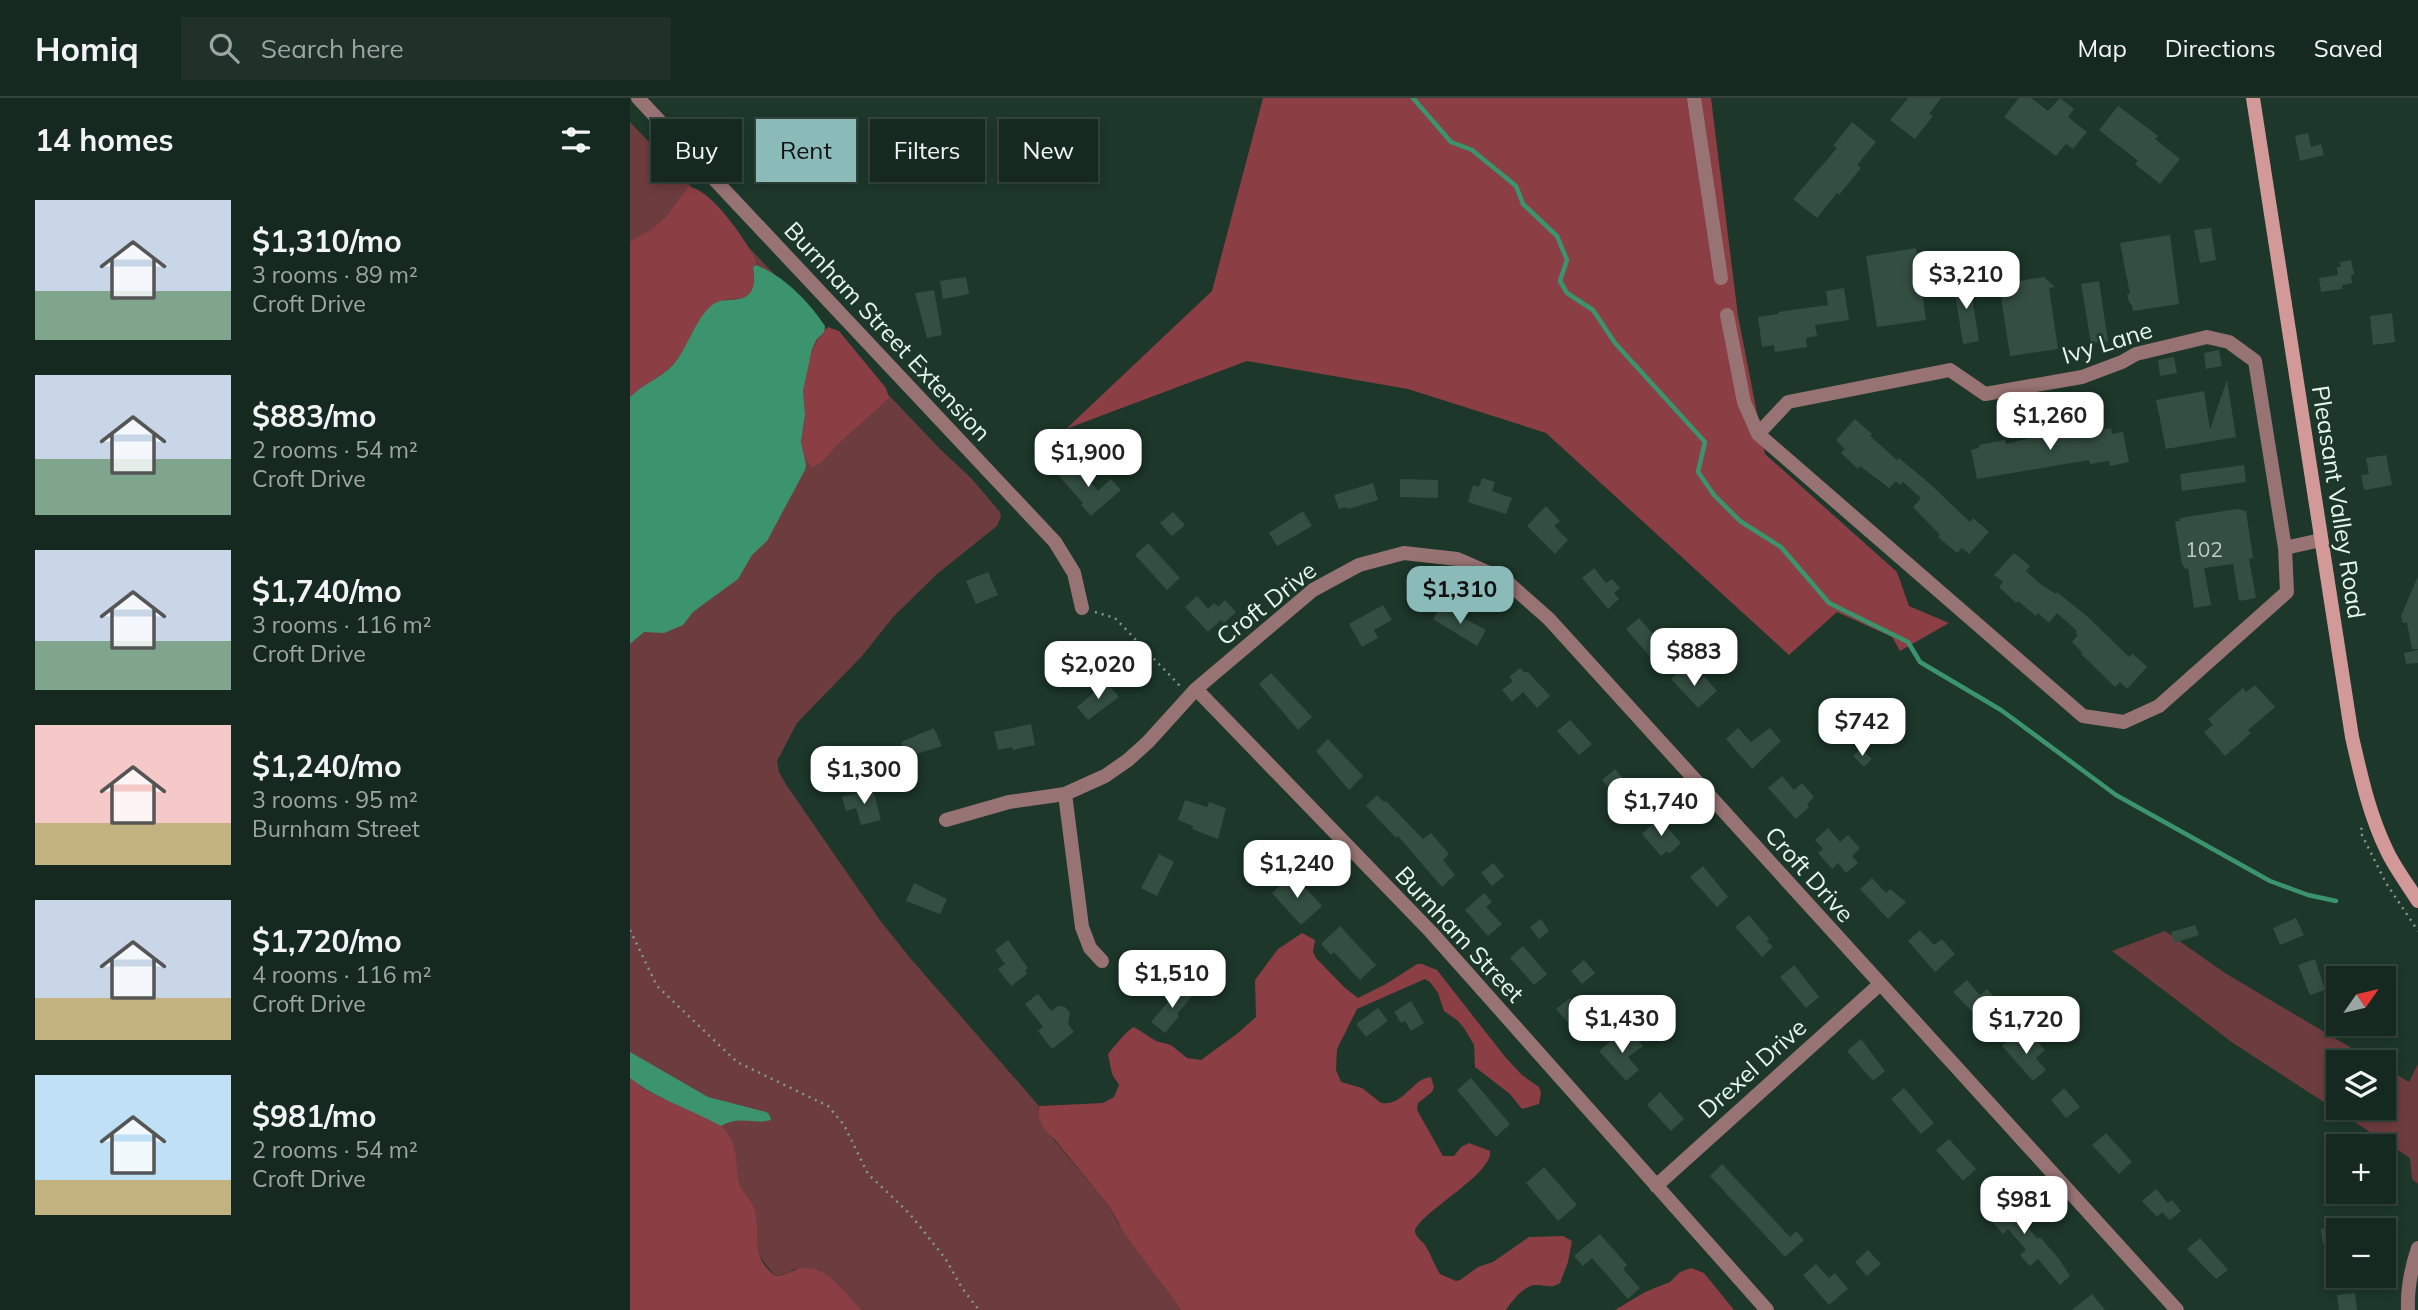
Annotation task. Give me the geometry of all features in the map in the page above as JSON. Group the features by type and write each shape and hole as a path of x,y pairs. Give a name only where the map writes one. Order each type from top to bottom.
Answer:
{"main road":[{"name":"Pleasant Valley Road","path":"2253,98 2352,737 2364,791 2387,853 2418,901"}],"street":[{"name":"Burnham Street Extension","path":"638,98 1055,542 1074,573 1082,608"},
{"path":"1694,98 1721,278"},
{"name":"Ivy Lane","path":"1727,315 1744,402 1758,434 2083,716 2124,722 2159,706 2287,592 2285,548 2255,361 2229,342 2207,337 2136,354 2082,377 1985,394 1950,370 1788,402 1758,434"},
{"path":"2285,548 2321,540"},
{"name":"Croft Drive","path":"946,820 999,804 1065,794 1105,776 1128,760 1196,689 1313,590 1359,565 1404,553 1457,559 1505,580 1549,619 2176,1310"},
{"name":"Burnham Street","path":"1196,689 1431,932 1767,1310"},
{"path":"1065,794 1082,927 1090,948 1102,961"},
{"name":"Drexel Drive","path":"1656,1186 1879,985"},
{"path":"2408,1310 2410,1270 2418,1248"}],"path":[{"path":"1082,608 1115,618 1182,688 1196,689"},
{"path":"630,929 657,986 737,1062 828,1106 844,1125 867,1174 909,1213 946,1258 962,1288 979,1310"}],"shaded area":[{"path":"1263,98 1711,98 1738,316 1765,454 1897,572 1909,606 1949,623 1900,651 1892,637 1837,612 1789,655 1546,433 1408,389 1247,361 1066,429 1212,291"},
{"path":"630,122 651,144 651,182 687,182 940,449 971,478 1000,512 997,526 937,574 894,616 862,656 797,723 777,761 779,772 787,786 879,919 1039,1106 1050,1135 1108,1205 1119,1225 1364,1310 862,1310 850,1299 795,1269 775,1276 757,1253 756,1242 630,1213"},
{"path":"688,187 697,189 717,205 745,242 756,262 753,269 754,285 744,297 723,300 714,307 702,320 673,364 630,397 630,242 666,217"},
{"path":"756,265 795,291 825,326 812,349 803,391 805,415 801,442 805,470 767,541 752,555 738,579 693,612 683,625 664,633 644,632 630,644 630,397 673,365 700,319 711,306 721,301 741,299 750,293 754,284 753,267"},
{"path":"828,327 839,331 886,388 889,398 821,463 812,467 802,448 804,384 813,349"},
{"path":"2165,931 2225,973 2326,1033 2326,1036 2331,1036 2355,1050 2326,1050 2326,1103 2233,1043 2112,951"},
{"path":"1302,933 1315,940 1313,952 1316,958 1358,998 1417,964 1437,970 1506,1058 1522,1075 1539,1087 1539,1104 1522,1109 1510,1094 1475,1067 1474,1045 1457,1020 1444,1011 1438,993 1425,979 1357,1009 1337,1049 1336,1070 1341,1082 1362,1088 1381,1103 1396,1100 1419,1082 1431,1077 1434,1087 1432,1092 1418,1103 1417,1110 1443,1156 1454,1156 1461,1147 1469,1143 1490,1151 1488,1160 1480,1171 1427,1216 1415,1232 1427,1248 1440,1274 1456,1281 1460,1280 1478,1267 1493,1262 1529,1237 1563,1236 1572,1241 1560,1283 1528,1287 1506,1310 1182,1310 1127,1237 1108,1205 1045,1129 1040,1121 1039,1106 1103,1103 1114,1097 1119,1085 1112,1074 1108,1054 1134,1027 1156,1041 1171,1045 1187,1058 1201,1060 1238,1033 1256,1017 1255,980 1278,949"},
{"path":"630,1052 708,1097 766,1112 771,1120 735,1121 721,1126 663,1098 630,1078"},
{"path":"2418,1064 2418,1184 2412,1179 2410,1158 2396,1149 2396,1134 2373,1134 2352,1120 2396,1120 2396,1074 2409,1082"},
{"path":"630,1078 665,1100 710,1118 728,1134 735,1153 739,1184 754,1208 758,1251 766,1267 775,1276 803,1268 821,1272 836,1283 862,1310 630,1310"},
{"path":"1691,1268 1704,1273 1734,1310 1615,1310 1645,1292 1670,1282 1680,1272"}],"building":[{"path":"1908,98 1941,98 1929,114 1933,116 1915,139 1890,120"},
{"path":"2019,98 2031,98 2048,111 2060,98 2074,109 2068,117 2087,132 2073,149 2066,144 2056,156 2004,117"},
{"path":"2118,106 2158,136 2155,139 2180,159 2160,184 2135,164 2138,161 2099,130"},
{"path":"1852,122 1876,142 1857,165 1861,168 1817,218 1793,199 1837,148 1833,146"},
{"path":"2308,133 2311,147 2321,144 2324,155 2300,161 2295,136"},
{"path":"2211,228 2216,260 2200,263 2194,230"},
{"path":"2170,235 2179,304 2133,311 2127,294 2130,294 2120,243"},
{"path":"1916,248 1926,320 1877,327 1866,256"},
{"path":"2351,260 2354,274 2351,275 2352,283 2342,285 2342,289 2321,292 2319,278 2338,275 2337,267 2341,267 2340,262"},
{"path":"966,277 969,294 943,299 940,281"},
{"path":"2044,277 2055,287 2049,288 2058,349 2010,356 1999,284"},
{"path":"1969,278 1979,341 1963,344 1953,280"},
{"path":"2099,281 2108,341 2091,343 2081,284"},
{"path":"1844,288 1849,320 1815,325 1817,336 1806,338 1807,347 1775,352 1774,345 1762,347 1758,317 1828,305 1826,291"},
{"path":"934,290 942,335 927,338 915,293"},
{"path":"2392,313 2395,342 2373,345 2370,316"},
{"path":"2219,350 2222,366 2206,369 2204,353"},
{"path":"2174,357 2177,373 2160,376 2158,360"},
{"path":"2227,380 2236,437 2166,449 2156,400 2204,391 2210,429"},
{"path":"1855,419 1872,434 1870,436 1929,483 1970,522 1973,518 1989,532 1969,554 1962,548 1957,553 1938,537 1940,535 1913,507 1921,498 1903,482 1900,485 1896,481 1889,488 1860,466 1858,469 1841,453 1845,449 1836,440"},
{"path":"2111,428 2112,434 2123,432 2129,462 2110,466 2109,461 2090,464 2089,460 1977,479 1971,450 1979,448 1979,445 2005,440 2006,444 2064,429 2065,432 2080,429 2081,433"},
{"path":"2386,455 2392,485 2364,490 2361,475 2369,474 2366,458"},
{"path":"1072,461 1098,491 1111,479 1121,490 1091,516 1057,474"},
{"path":"2244,465 2246,482 2182,491 2180,474"},
{"path":"1482,478 1495,482 1492,491 1512,498 1506,514 1468,502 1473,485 1479,487"},
{"path":"1400,479 1438,480 1438,498 1400,497"},
{"path":"1373,483 1378,500 1339,509 1334,495"},
{"path":"1546,506 1560,521 1554,526 1568,540 1555,554 1527,526"},
{"path":"2237,509 2246,511 2253,558 2249,559 2256,598 2239,601 2233,564 2204,568 2211,605 2194,608 2188,568 2185,569 2182,564 2175,521"},
{"path":"1303,511 1312,526 1277,546 1269,533"},
{"path":"1173,512 1185,525 1172,536 1160,523"},
{"path":"1148,543 1180,578 1167,590 1135,555"},
{"path":"2014,553 2030,566 2026,571 2039,583 2056,594 2057,592 2088,617 2129,657 2133,654 2147,667 2127,689 2120,682 2115,687 2081,654 2072,642 2078,635 2075,632 2077,631 2057,613 2049,623 2038,613 2036,616 2018,601 2016,603 1999,587 2003,582 1994,575"},
{"path":"1594,568 1606,583 1612,579 1620,588 1614,593 1619,599 1608,609 1582,578"},
{"path":"988,572 998,595 976,604 966,581"},
{"path":"2418,576 2418,649 2412,649 2407,623 2403,623 2401,616"},
{"path":"1197,596 1208,609 1214,603 1218,607 1225,600 1236,612 1224,623 1221,620 1208,632 1185,607"},
{"path":"1383,605 1392,620 1374,630 1378,638 1362,647 1349,624"},
{"path":"1441,606 1486,630 1477,646 1433,619"},
{"path":"1639,618 1652,633 1658,628 1672,643 1653,660 1626,629"},
{"path":"2418,650 2418,663 2406,664 2404,653"},
{"path":"1520,668 1528,672 1550,696 1537,708 1523,692 1512,702 1502,690 1513,681 1509,677"},
{"path":"1683,668 1697,683 1704,676 1717,691 1698,708 1671,679"},
{"path":"1271,673 1312,717 1298,730 1259,684"},
{"path":"1106,682 1119,697 1088,720 1077,707"},
{"path":"2255,685 2275,707 2248,730 2251,733 2225,756 2204,732 2213,725 2208,719 2243,688 2246,692"},
{"path":"1570,720 1592,744 1579,755 1557,731"},
{"path":"1031,724 1035,745 998,750 994,732"},
{"path":"934,728 942,746 907,757 901,742"},
{"path":"1738,728 1751,742 1770,728 1781,741 1752,769 1726,739"},
{"path":"1328,739 1363,776 1349,790 1316,751"},
{"path":"1861,748 1872,759 1864,767 1853,756"},
{"path":"1615,769 1636,793 1623,804 1602,780"},
{"path":"1782,776 1794,790 1802,783 1814,797 1807,804 1809,807 1796,819 1768,788"},
{"path":"873,789 881,820 861,825 856,808 846,811 842,797"},
{"path":"1377,795 1423,839 1431,833 1449,854 1443,860 1455,875 1442,887 1398,836 1396,838 1366,806"},
{"path":"1185,800 1207,807 1209,802 1226,808 1218,839 1192,829 1193,826 1178,820"},
{"path":"1659,818 1681,843 1669,854 1667,851 1661,856 1642,834"},
{"path":"1828,828 1840,842 1848,835 1860,848 1852,856 1858,863 1846,873 1838,863 1832,869 1818,853 1823,849 1815,840"},
{"path":"1159,854 1174,862 1157,896 1141,888"},
{"path":"1493,863 1504,876 1492,886 1481,873"},
{"path":"1703,866 1728,897 1717,907 1690,877"},
{"path":"1293,874 1322,906 1301,925 1272,893"},
{"path":"1872,878 1886,893 1890,889 1906,902 1888,919 1860,889"},
{"path":"914,883 947,899 940,914 906,901"},
{"path":"1484,893 1492,902 1486,907 1502,924 1488,936 1465,910"},
{"path":"1749,915 1773,947 1762,957 1735,927"},
{"path":"2296,918 2304,935 2280,945 2273,928"},
{"path":"1541,919 1549,931 1539,939 1530,927"},
{"path":"2195,925 2199,935 2174,943 2171,932"},
{"path":"1340,926 1376,965 1360,980 1334,952 1331,955 1321,944"},
{"path":"1920,930 1934,945 1942,939 1955,954 1935,972 1908,941"},
{"path":"1008,940 1028,968 1025,971 1027,974 1011,986 998,969 1005,964 995,950"},
{"path":"1523,946 1547,974 1534,985 1510,958"},
{"path":"2315,959 2325,990 2310,995 2298,965"},
{"path":"1584,960 1595,973 1582,984 1571,971"},
{"path":"1794,965 1819,997 1806,1008 1780,977"},
{"path":"1967,980 1980,995 1987,989 2000,1003 1993,1009 1999,1016 1987,1027 1953,992"},
{"path":"1182,985 1193,995 1165,1033 1151,1022"},
{"path":"1038,994 1051,1011 1058,1006 1065,1007 1070,1013 1068,1024 1074,1032 1052,1049 1038,1031 1043,1027 1025,1004"},
{"path":"1570,998 1592,1023 1578,1034 1556,1009"},
{"path":"1411,1001 1424,1023 1411,1031 1405,1021 1401,1023 1394,1012"},
{"path":"1378,1008 1388,1021 1366,1037 1356,1024"},
{"path":"1631,1032 1643,1046 1628,1057 1639,1070 1626,1081 1599,1051 1616,1036 1620,1040"},
{"path":"2015,1034 2027,1048 2036,1040 2045,1050 2036,1058 2046,1070 2033,1081 2002,1046"},
{"path":"1861,1039 1885,1071 1873,1081 1847,1051"},
{"path":"1471,1078 1510,1124 1496,1137 1457,1090"},
{"path":"1904,1088 1934,1123 1921,1134 1891,1099"},
{"path":"2064,1088 2080,1107 2066,1118 2051,1100"},
{"path":"1660,1092 1684,1119 1671,1131 1647,1105"},
{"path":"2106,1133 2132,1162 2119,1174 2092,1145"},
{"path":"1949,1139 1976,1169 1963,1181 1936,1150"},
{"path":"1722,1164 1790,1237 1796,1231 1804,1240 1785,1257 1710,1176"},
{"path":"1544,1167 1577,1205 1558,1221 1526,1183"},
{"path":"1992,1187 2059,1259 2070,1276 2060,1285 2038,1259 2030,1266 2020,1255 2026,1250 2008,1229 2003,1234 1989,1218 1994,1213 1980,1197"},
{"path":"2156,1189 2168,1203 2172,1200 2181,1211 2170,1220 2162,1212 2157,1217 2142,1201"},
{"path":"2326,1228 2326,1244 2323,1244 2321,1229"},
{"path":"1600,1234 1627,1265 1623,1269 1640,1288 1628,1299 1592,1258 1583,1266 1574,1256"},
{"path":"2200,1238 2228,1270 2216,1279 2187,1249"},
{"path":"1868,1250 1881,1264 1867,1276 1855,1262"},
{"path":"1816,1264 1829,1278 1835,1273 1848,1289 1829,1305 1803,1275"},
{"path":"2355,1293 2357,1310 2339,1310 2337,1295"},
{"path":"2092,1294 2105,1310 2072,1310"}],"waterway":[{"path":"1413,98 1451,142 1472,150 1516,186 1523,204 1557,236 1567,260 1560,281 1567,293 1593,310 1615,343 1705,442 1698,472 1714,495 1740,521 1781,547 1829,603 1908,642 1920,662 2001,710 2116,795 2270,881 2308,895 2336,901"}]}
